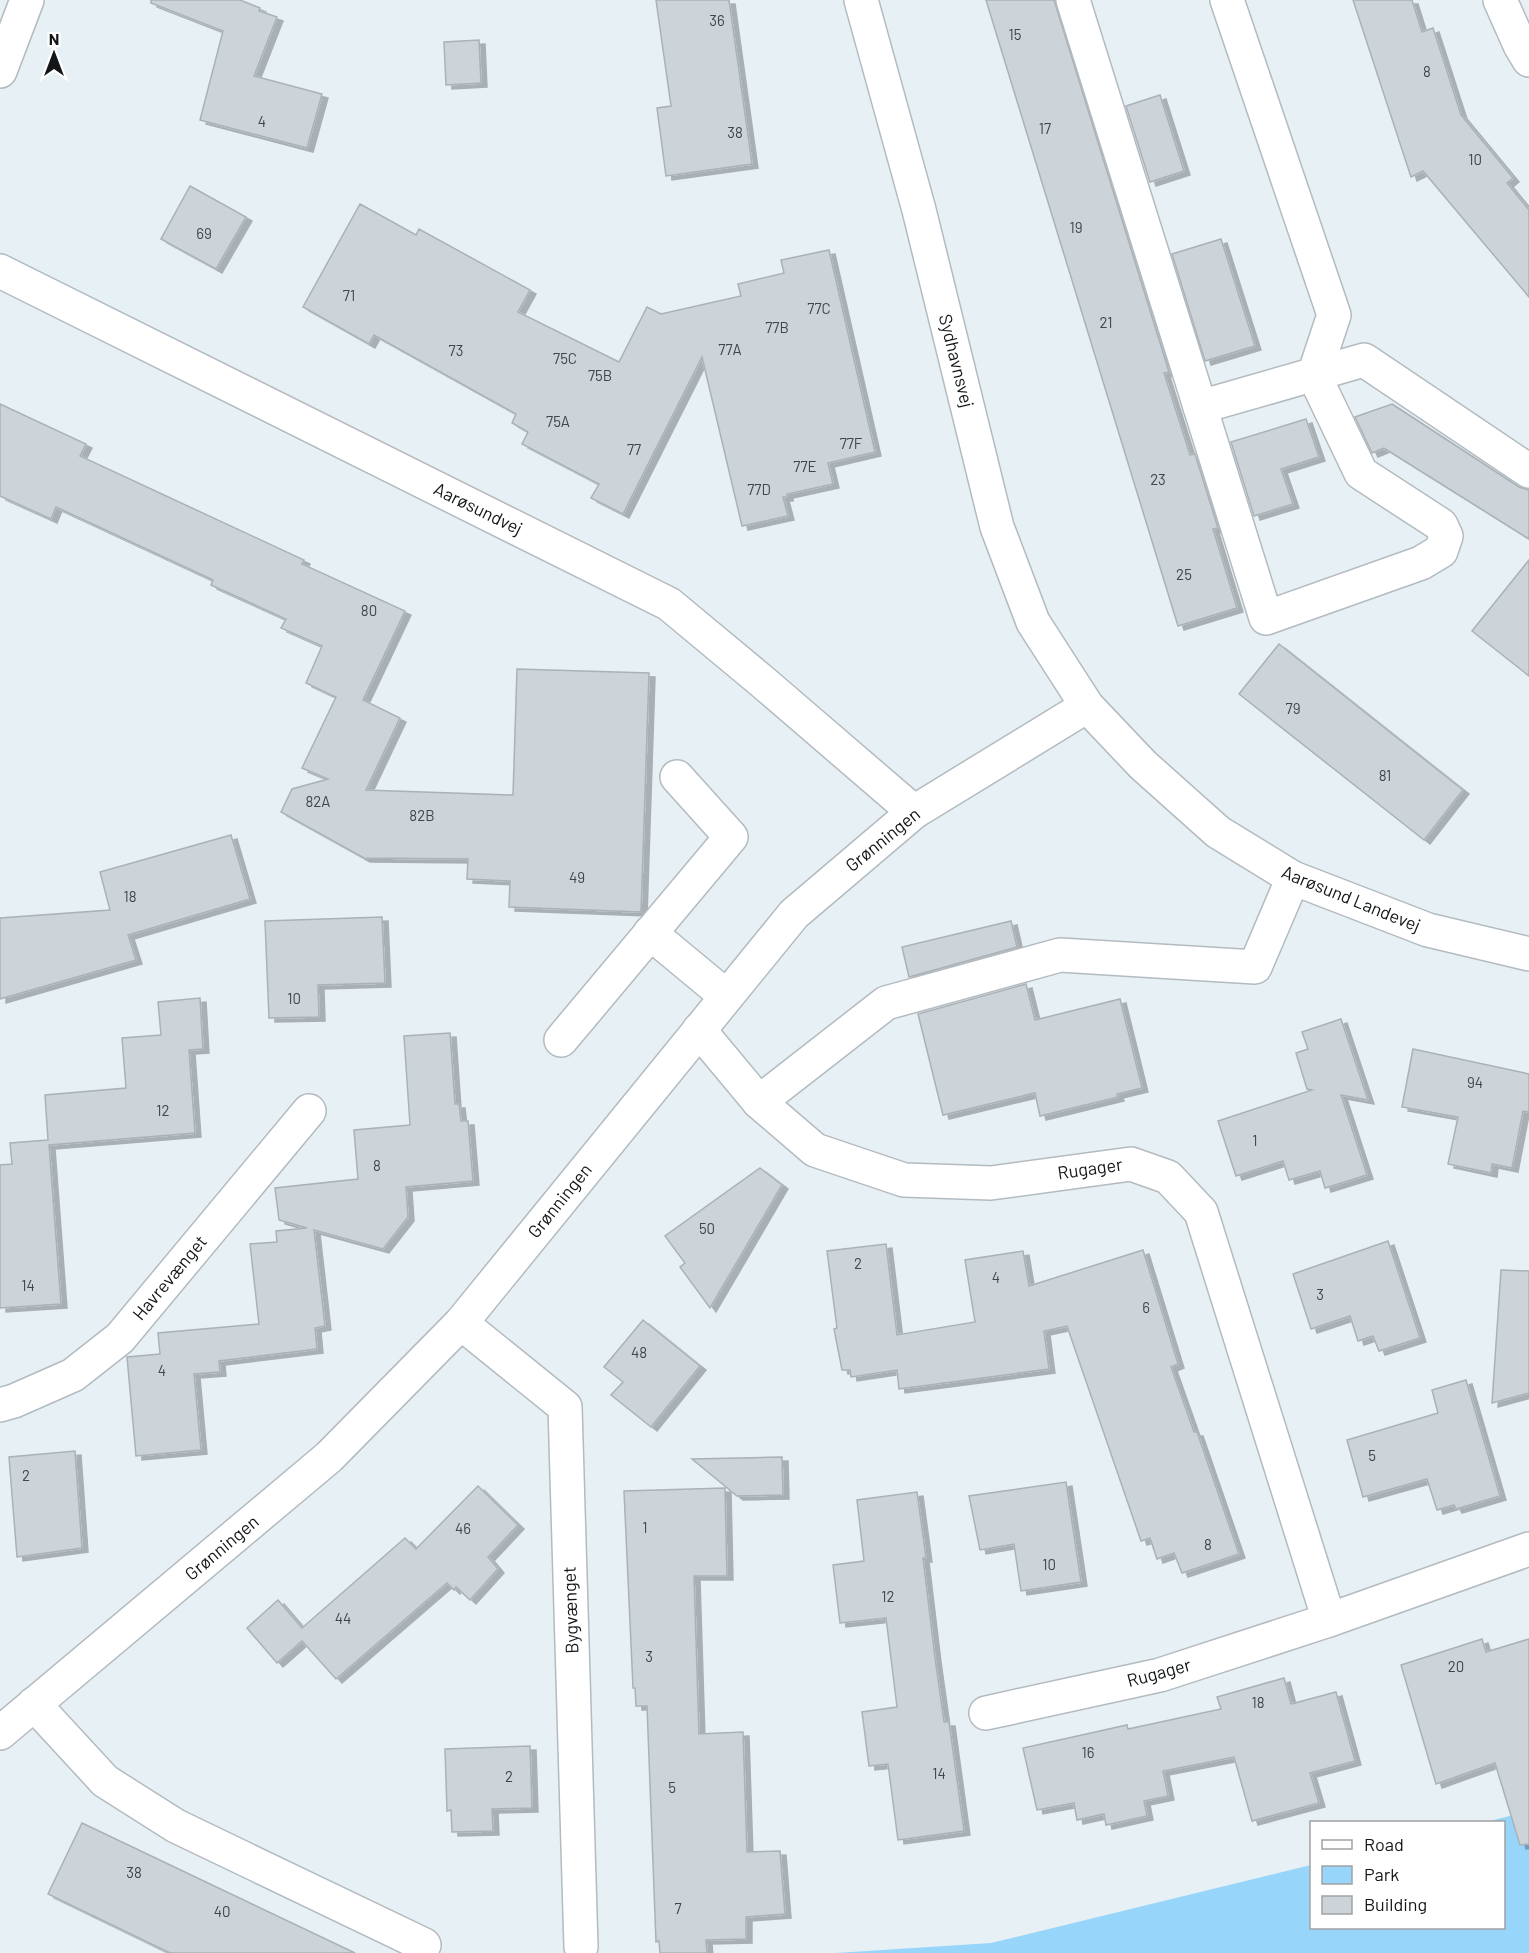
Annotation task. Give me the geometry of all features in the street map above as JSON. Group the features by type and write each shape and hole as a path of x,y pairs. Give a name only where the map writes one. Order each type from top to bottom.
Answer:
{"street":[{"path":"0,70 27,0"},
{"name":"Sydhavnsvej","path":"861,0 919,210 997,527 1033,622 1087,706"},
{"path":"1073,0 1266,618 1421,563 1441,551 1446,536 1441,525 1361,473 1314,375 1334,315 1227,0"},
{"path":"1500,0 1529,60"},
{"name":"Aarøsundvej","path":"0,271 669,604 914,812"},
{"path":"1200,407 1364,360 1529,471"},
{"name":"Grønningen","path":"0,1733 329,1457 461,1323 794,914 914,812 1087,706"},
{"name":"Aarøsund Landevej","path":"1087,706 1143,765 1218,832 1293,878 1428,930 1529,954"},
{"path":"561,1040 731,837 677,777"},
{"path":"759,1102 886,1003 1060,955 1254,967 1293,878"},
{"path":"650,933 726,996"},
{"name":"Rugager","path":"699,1030 759,1102 815,1150 904,1180 991,1183 1131,1164 1168,1177 1201,1212 1329,1620"},
{"name":"Havrevænget","path":"0,1405 73,1375 120,1338 309,1112"},
{"name":"Bygvænget","path":"461,1323 566,1407 581,1947"},
{"name":"Rugager","path":"986,1713 1160,1676 1329,1620 1529,1549"},
{"path":"34,1704 105,1781 167,1821 424,1945"}],"green space":[{"path":"1529,1811 1529,1953 836,1953 991,1943 1310,1865 1310,1929 1505,1929 1505,1821 1490,1821"}],"building":[{"path":"151,0 240,0 260,8 259,11 277,17 254,76 322,94 307,148 200,120 223,31 151,3"},
{"path":"656,0 729,0 752,164 666,176 657,108 671,106"},
{"path":"986,0 1054,0 1169,372 1164,373 1190,455 1195,454 1218,528 1213,529 1237,608 1178,626"},
{"path":"1353,0 1412,0 1422,32 1433,28 1461,115 1513,178 1507,183 1529,210 1529,297 1423,171 1411,177"},
{"path":"479,40 481,83 446,85 444,42"},
{"path":"1160,95 1184,171 1150,182 1126,106"},
{"path":"190,186 246,217 216,269 161,239"},
{"path":"360,204 416,235 419,229 530,290 518,312 619,362 647,307 661,314 741,296 738,284 784,273 781,260 829,250 875,452 828,463 833,484 787,494 787,497 783,497 788,516 742,526 702,357 623,514 591,498 599,484 522,444 528,432 512,423 516,414 374,335 369,344 303,307"},
{"path":"1221,239 1255,346 1205,361 1172,254"},
{"path":"0,404 86,444 80,456 304,560 302,564 405,611 363,700 400,718 366,790 513,795 517,669 649,673 641,912 509,907 510,881 467,879 468,859 364,858 281,812 292,789 328,779 302,768 336,697 306,683 322,646 281,628 286,619 211,585 213,580 56,507 51,519 0,496"},
{"path":"1392,404 1519,487 1529,490 1529,539 1384,448 1372,453 1355,417"},
{"path":"1306,419 1319,457 1281,469 1293,504 1254,516 1231,442"},
{"path":"1529,560 1529,676 1472,631"},
{"path":"1279,644 1463,790 1424,840 1239,694"},
{"path":"231,835 250,899 128,935 136,960 0,999 0,918 110,910 100,872"},
{"path":"382,917 385,983 318,985 319,1017 269,1018 265,921"},
{"path":"1011,921 1017,947 909,977 902,947"},
{"path":"1026,984 1035,1020 1120,999 1142,1088 1117,1094 1118,1097 1040,1116 1035,1093 943,1115 918,1014"},
{"path":"200,998 203,1049 189,1050 195,1133 49,1145 61,1304 0,1308 0,1165 12,1164 10,1143 48,1140 45,1095 126,1088 122,1038 161,1035 158,1002"},
{"path":"1341,1019 1368,1100 1341,1095 1367,1175 1325,1188 1320,1171 1289,1180 1283,1161 1236,1176 1218,1121 1312,1090 1307,1089 1296,1053 1308,1049 1302,1032"},
{"path":"450,1033 455,1104 459,1104 461,1121 468,1121 473,1181 406,1187 408,1217 383,1249 314,1230 325,1326 315,1328 317,1349 219,1361 220,1372 194,1374 201,1450 136,1456 127,1357 160,1354 158,1333 259,1324 250,1244 277,1242 276,1231 307,1228 279,1220 275,1188 358,1179 354,1130 410,1125 404,1036"},
{"path":"1413,1049 1529,1074 1529,1112 1523,1111 1512,1168 1492,1164 1491,1173 1448,1164 1458,1117 1402,1107"},
{"path":"760,1168 782,1185 710,1308 680,1267 685,1263 665,1236"},
{"path":"1388,1241 1420,1338 1379,1351 1373,1336 1358,1341 1350,1316 1311,1329 1293,1274"},
{"path":"886,1244 897,1335 975,1322 965,1260 1023,1251 1029,1286 1143,1250 1178,1364 1171,1367 1194,1432 1197,1432 1239,1554 1182,1573 1174,1553 1157,1559 1150,1538 1141,1541 1067,1326 1044,1331 1049,1369 899,1389 897,1370 851,1377 850,1370 842,1370 834,1329 837,1328 827,1251"},
{"path":"1501,1270 1529,1271 1529,1393 1492,1403"},
{"path":"643,1320 700,1366 651,1427 611,1395 623,1382 604,1367"},
{"path":"1466,1380 1500,1496 1456,1509 1454,1505 1437,1510 1427,1479 1363,1497 1347,1440 1438,1413 1432,1390"},
{"path":"75,1451 82,1548 17,1557 9,1457"},
{"path":"782,1457 783,1495 737,1496 692,1459"},
{"path":"1066,1482 1081,1582 1021,1591 1014,1544 980,1550 969,1496"},
{"path":"478,1486 518,1525 488,1557 498,1569 470,1600 456,1587 454,1590 447,1583 336,1679 302,1641 277,1663 247,1628 278,1600 302,1628 405,1538 416,1549"},
{"path":"725,1488 727,1576 694,1576 699,1734 743,1732 747,1852 780,1851 785,1914 746,1917 746,1939 706,1940 707,1953 660,1953 659,1941 656,1942 647,1706 636,1706 635,1688 633,1688 624,1491"},
{"path":"917,1492 926,1558 923,1558 935,1658 944,1722 949,1722 964,1831 898,1840 888,1764 869,1766 862,1712 897,1707 886,1618 840,1623 833,1565 864,1561 857,1500"},
{"path":"1482,1639 1486,1652 1529,1639 1529,1844 1520,1845 1495,1763 1436,1784 1401,1665"},
{"path":"1284,1678 1291,1704 1336,1692 1355,1761 1310,1773 1319,1803 1252,1821 1234,1757 1163,1771 1168,1796 1144,1801 1147,1816 1106,1825 1104,1814 1077,1820 1074,1803 1037,1810 1023,1748 1127,1725 1128,1729 1221,1709 1217,1697"},
{"path":"530,1746 532,1808 492,1809 493,1831 452,1832 451,1810 447,1811 445,1749"},
{"path":"82,1823 355,1953 170,1953 48,1894"}]}
